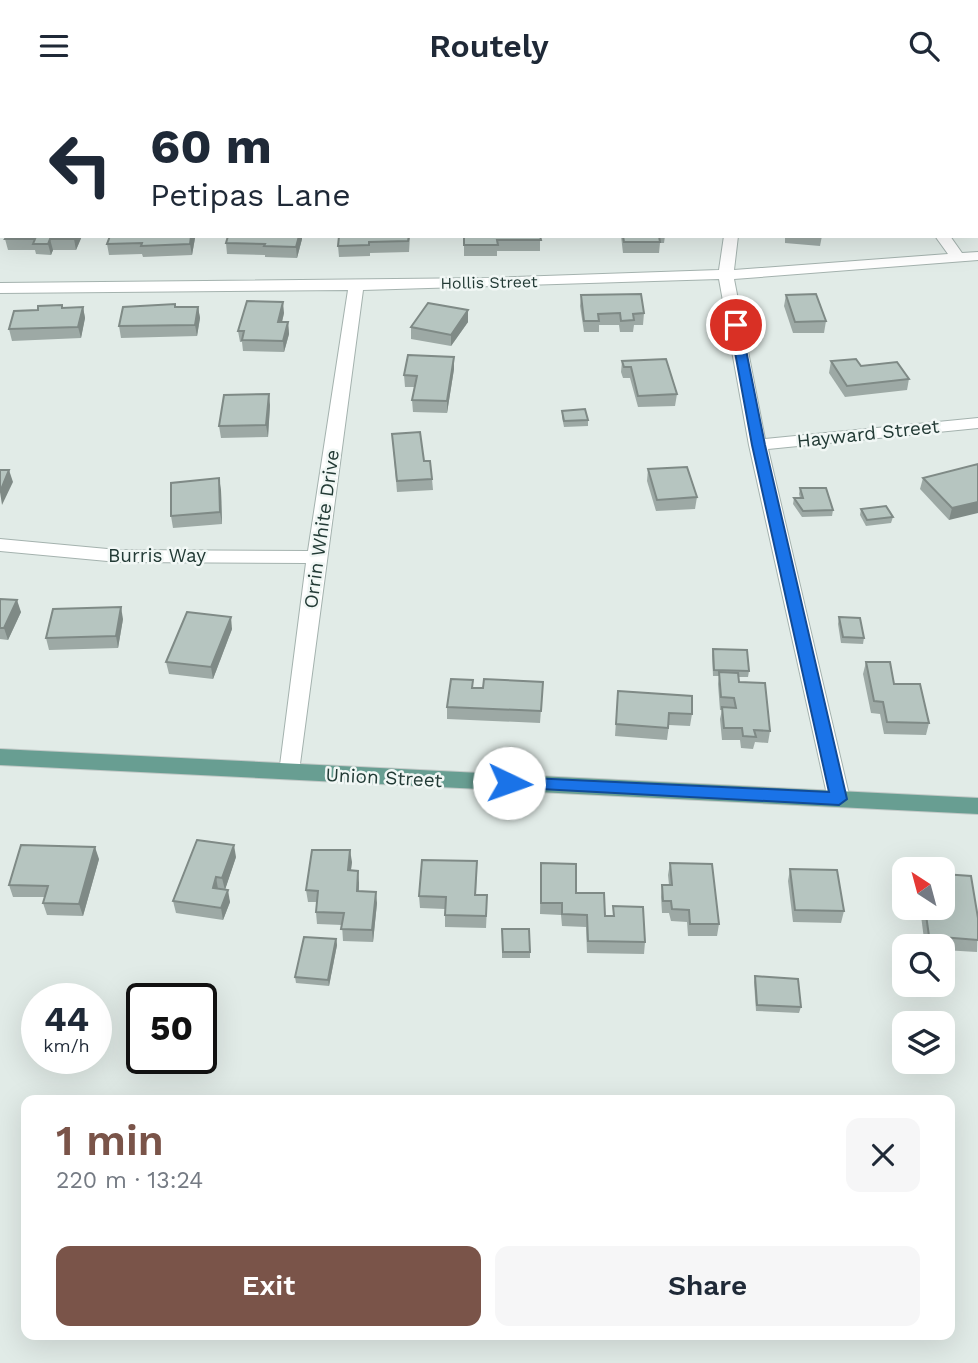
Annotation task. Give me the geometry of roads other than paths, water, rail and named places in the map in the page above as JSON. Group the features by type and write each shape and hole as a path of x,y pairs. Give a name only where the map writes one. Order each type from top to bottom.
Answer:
{"main road":[{"name":"Union Street","path":"0,757 978,806"}],"street":[{"path":"731,238 726,277 758,445 839,799"},
{"path":"943,238 958,258"},
{"name":"Hollis Street","path":"0,288 356,285 726,277 978,256"},
{"name":"Orrin White Drive","path":"290,773 316,557 356,285"},
{"name":"Hayward Street","path":"758,445 978,423"},
{"name":"Burris Way","path":"0,545 39,552 118,557 316,557"}]}
